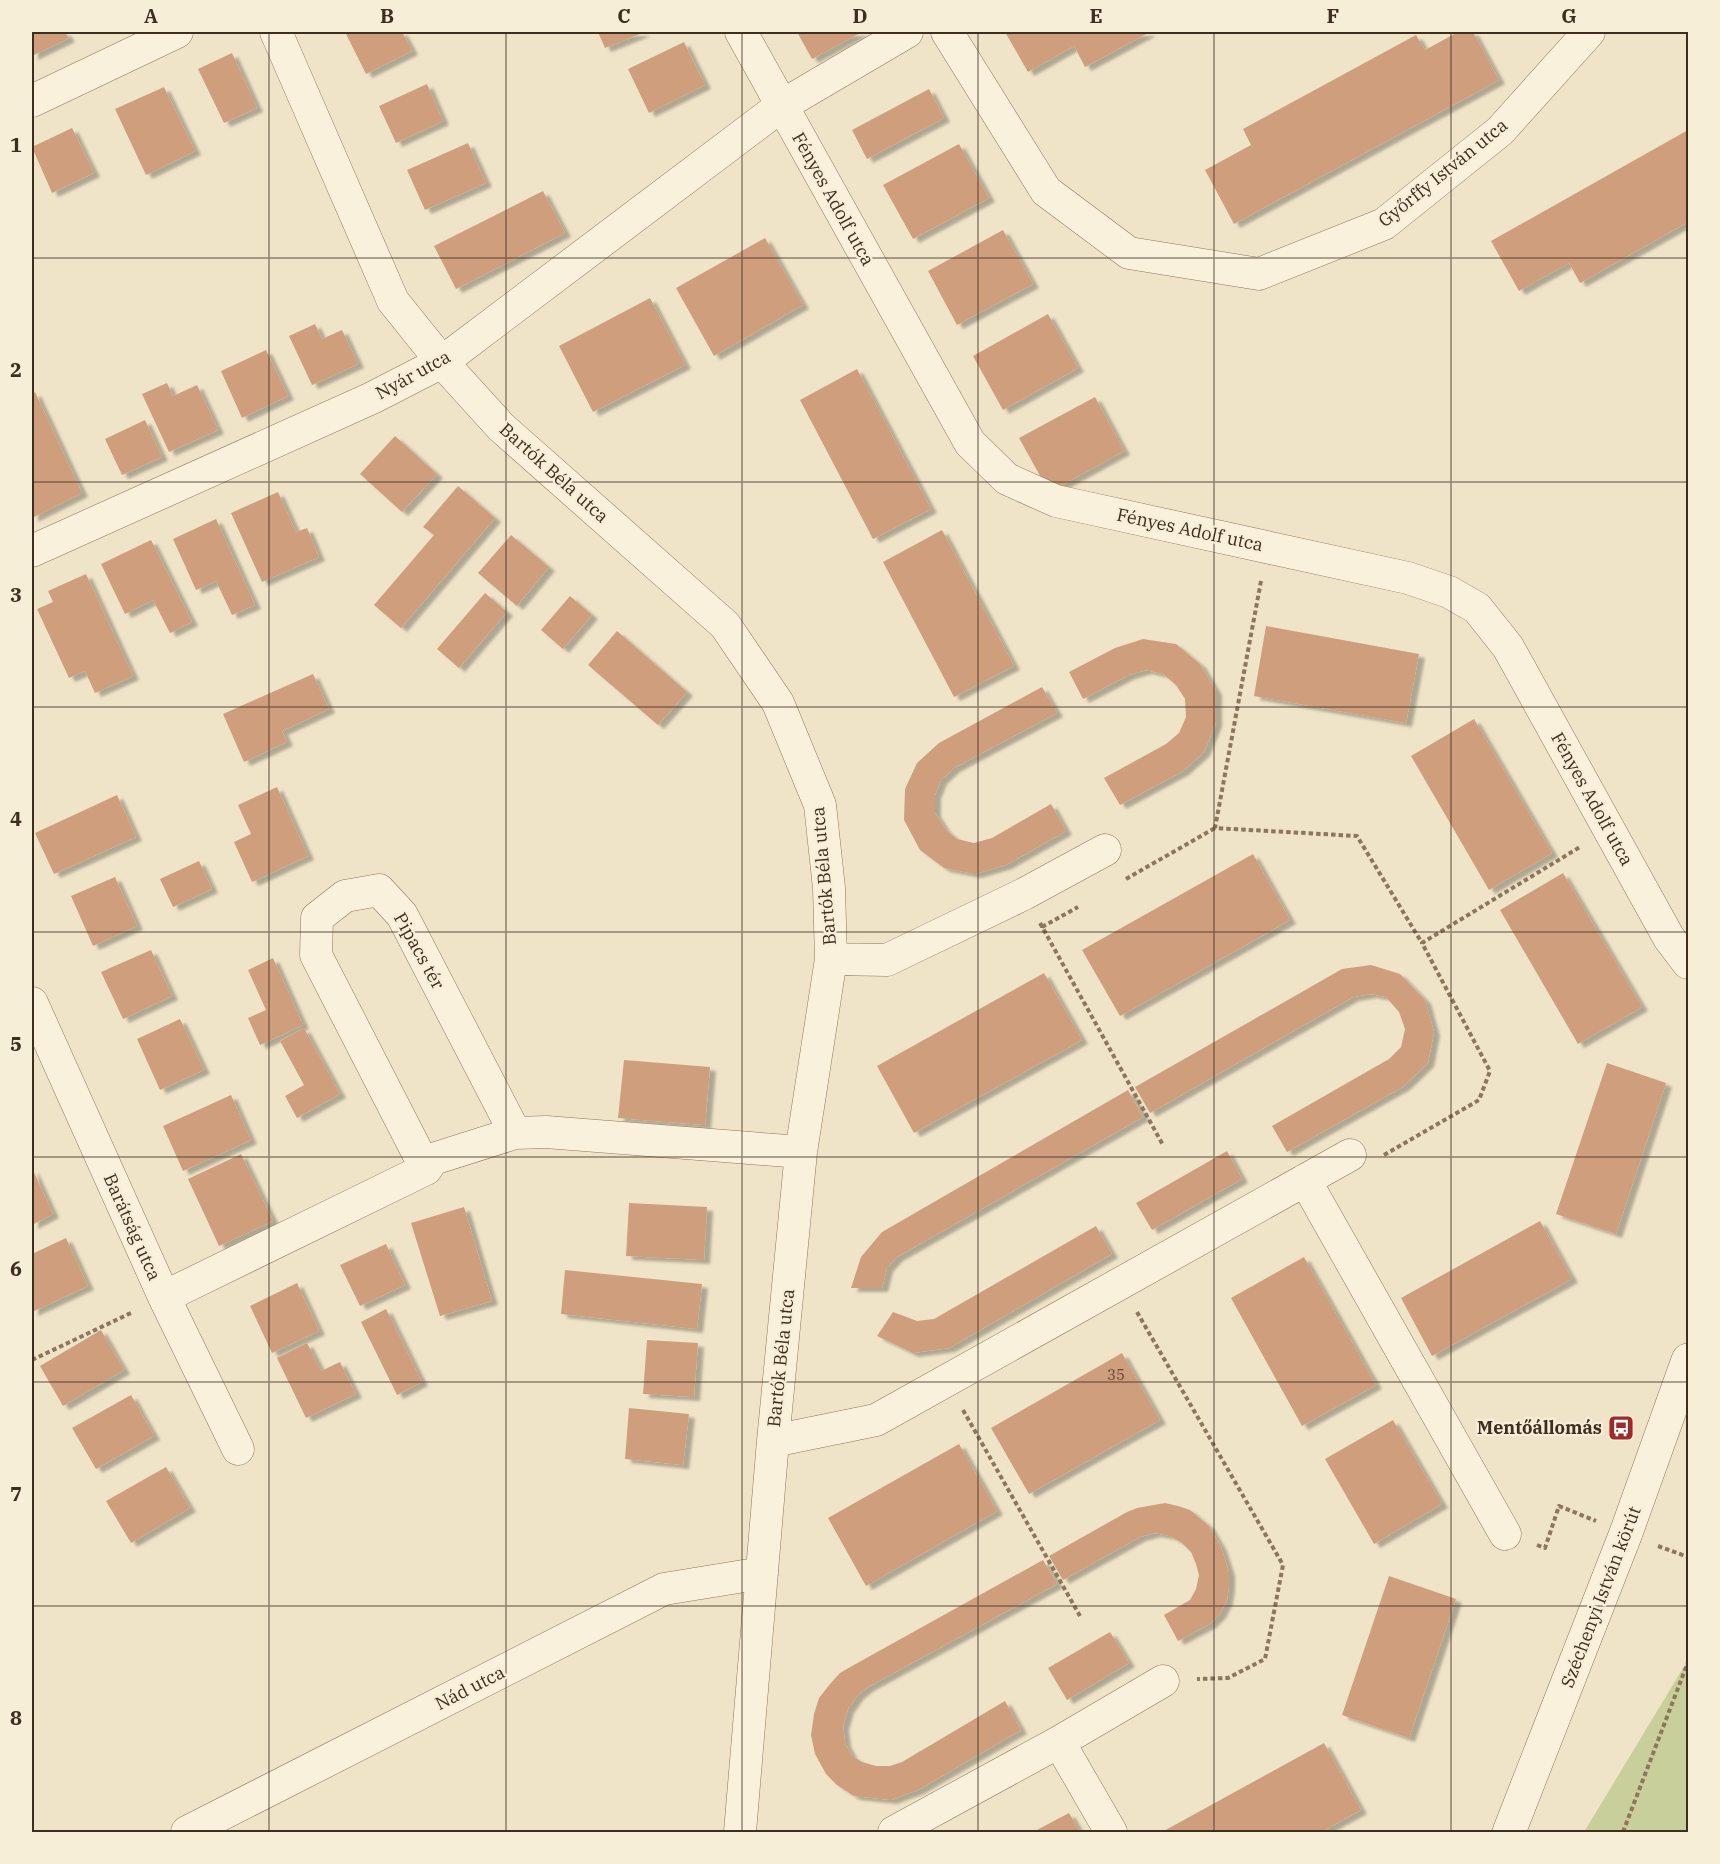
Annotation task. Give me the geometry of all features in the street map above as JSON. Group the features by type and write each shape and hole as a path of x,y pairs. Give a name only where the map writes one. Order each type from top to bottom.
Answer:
{"street":[{"path":"32,101 177,32"},
{"name":"Bartók Béla utca","path":"276,32 393,302 442,362 501,427 725,624 778,703 820,805 829,888 831,959 801,1152 773,1441 740,1833"},
{"name":"Fényes Adolf utca","path":"741,32 970,443 1007,479 1056,501 1408,578 1449,592 1477,608 1508,647 1669,938 1689,963"},
{"name":"Nyár utca","path":"32,552 372,398 442,362 781,106 907,32"},
{"name":"Győrffy István utca","path":"947,32 1046,191 1129,253 1259,274 1384,224 1500,131 1589,32"},
{"path":"831,959 887,960 1024,894 1105,850"},
{"name":"Pipacs tér","path":"426,1169 316,955 317,918 345,896 379,890 402,915 515,1132"},
{"name":"Barátság utca","path":"32,1003 164,1297 238,1449"},
{"path":"164,1297 426,1169 434,1159 515,1132 546,1132 801,1152"},
{"path":"773,1441 876,1420 1350,1155"},
{"path":"1305,1180 1505,1534"},
{"name":"Széchenyi István körút","path":"1509,1833 1626,1533 1689,1360"},
{"name":"Nád utca","path":"187,1833 664,1589 762,1573"},
{"path":"894,1833 1059,1742 1163,1681"},
{"path":"1059,1742 1111,1833"}],"path":[{"path":"1268,547 1215,828 1357,837 1422,943 1490,1071 1479,1100 1367,1165 1350,1155"},
{"path":"1422,943 1609,830"},
{"path":"1024,894 1163,1145"},
{"path":"1121,1284 1283,1565 1265,1659 1228,1678 1163,1681"},
{"path":"32,1360 164,1297"},
{"path":"947,1380 1080,1616"},
{"path":"1505,1534 1545,1548 1559,1506 1626,1533"},
{"path":"1623,1833 1689,1662"}],"green space":[{"path":"1688,1660 1688,1832 1584,1832"}],"building":[{"path":"32,32 65,32 69,38 32,56"},
{"path":"345,32 402,32 412,51 366,74"},
{"path":"598,32 645,32 605,48"},
{"path":"797,32 862,32 812,59"},
{"path":"1005,32 1150,32 1085,67 1074,46 1028,72"},
{"path":"1458,32 1473,32 1499,80 1234,224 1205,170 1251,145 1243,129 1416,35 1425,50"},
{"path":"684,42 705,85 649,113 628,69"},
{"path":"232,53 257,108 224,123 198,69"},
{"path":"427,84 443,121 396,143 379,106"},
{"path":"164,87 195,151 146,175 115,109"},
{"path":"929,89 944,118 867,159 852,130"},
{"path":"72,128 94,173 52,193 32,147"},
{"path":"1688,130 1688,222 1580,283 1569,263 1519,291 1491,241"},
{"path":"468,143 486,183 425,210 407,170"},
{"path":"959,144 989,198 913,239 883,185"},
{"path":"543,191 565,233 456,289 434,246"},
{"path":"1003,230 1033,284 957,325 928,271"},
{"path":"765,238 803,305 714,356 676,288"},
{"path":"650,298 685,365 593,412 559,346"},
{"path":"1048,314 1078,368 1003,410 973,356"},
{"path":"315,324 322,339 342,330 358,364 312,385 289,336"},
{"path":"266,350 288,396 242,418 221,371"},
{"path":"857,369 931,509 873,539 800,400"},
{"path":"167,383 173,396 197,385 218,430 169,452 142,394"},
{"path":"35,392 82,493 32,518 32,394"},
{"path":"1095,397 1124,451 1049,492 1019,438"},
{"path":"145,420 162,457 122,475 105,439"},
{"path":"395,436 437,474 402,512 360,474"},
{"path":"458,486 495,518 401,628 374,605 434,535 423,527"},
{"path":"278,492 296,532 307,528 319,557 262,582 231,513"},
{"path":"216,519 255,605 232,615 216,581 196,590 173,539"},
{"path":"942,530 1014,666 954,697 883,562"},
{"path":"511,535 549,567 517,606 478,573"},
{"path":"151,540 192,622 170,633 153,600 125,614 101,564"},
{"path":"86,574 133,676 95,693 85,671 69,678 37,609 53,602 48,591"},
{"path":"485,593 507,612 459,668 437,649"},
{"path":"570,596 592,615 563,649 541,630"},
{"path":"1266,626 1419,654 1406,723 1254,696"},
{"path":"617,631 687,692 658,725 588,665"},
{"path":"1143,639 1176,644 1200,664 1216,691 1216,723 1204,752 1183,771 1120,805 1104,778 1166,744 1179,733 1186,717 1185,699 1176,685 1163,674 1146,670 1129,675 1083,699 1069,672 1115,648"},
{"path":"313,674 329,709 282,731 287,742 244,762 223,714"},
{"path":"1042,687 1057,713 954,768 941,780 935,795 935,813 945,829 957,839 974,843 992,838 1051,804 1066,831 1006,865 975,874 944,868 920,850 904,820 905,789 917,763 939,743"},
{"path":"1474,719 1552,853 1489,890 1411,756"},
{"path":"277,787 308,856 252,882 234,842 251,834 238,805"},
{"path":"117,795 136,837 54,874 35,833"},
{"path":"1253,854 1290,920 1120,1016 1082,950"},
{"path":"199,861 212,889 173,907 160,879"},
{"path":"1563,873 1642,1007 1578,1044 1500,910"},
{"path":"115,877 137,926 93,946 71,896"},
{"path":"151,950 172,996 123,1019 101,972"},
{"path":"273,958 303,1025 260,1045 248,1018 266,1010 248,970"},
{"path":"1371,965 1400,974 1425,1000 1434,1032 1428,1063 1404,1086 1287,1152 1272,1126 1389,1059 1401,1047 1405,1029 1399,1012 1386,997 1371,994 1353,997 1150,1113 1135,1087 1342,969"},
{"path":"1044,973 1082,1040 914,1133 877,1066"},
{"path":"180,1019 204,1070 160,1090 137,1039"},
{"path":"304,1028 340,1094 297,1118 285,1096 304,1085 280,1041"},
{"path":"624,1060 710,1067 705,1125 618,1118"},
{"path":"1607,1063 1666,1083 1616,1234 1556,1214"},
{"path":"1128,1090 1143,1117 897,1257 887,1268 882,1288 851,1288 861,1257 882,1232"},
{"path":"231,1095 251,1140 183,1171 163,1126"},
{"path":"1227,1151 1242,1179 1152,1230 1136,1203"},
{"path":"241,1154 273,1221 219,1246 188,1179"},
{"path":"32,1168 53,1214 32,1225"},
{"path":"629,1203 707,1207 704,1260 626,1256"},
{"path":"464,1207 492,1301 440,1316 411,1223"},
{"path":"1540,1221 1572,1279 1432,1356 1401,1298"},
{"path":"1096,1226 1112,1254 949,1348 913,1353 877,1336 893,1312 917,1321 934,1319"},
{"path":"66,1238 88,1286 32,1312 32,1254"},
{"path":"386,1244 405,1285 360,1306 340,1265"},
{"path":"1304,1257 1376,1385 1302,1426 1231,1298"},
{"path":"565,1270 702,1284 697,1329 561,1314"},
{"path":"297,1283 319,1331 272,1353 250,1306"},
{"path":"386,1309 422,1382 397,1395 361,1322"},
{"path":"101,1330 124,1370 63,1406 40,1366"},
{"path":"647,1340 698,1343 694,1397 643,1394"},
{"path":"307,1343 321,1371 340,1362 356,1394 306,1418 277,1358"},
{"path":"1122,1353 1160,1420 1029,1494 991,1428"},
{"path":"131,1395 154,1436 96,1469 72,1428"},
{"path":"629,1408 689,1414 683,1465 625,1459"},
{"path":"1393,1420 1442,1504 1374,1544 1325,1459"},
{"path":"959,1444 997,1511 866,1586 828,1518"},
{"path":"166,1467 190,1508 131,1543 106,1501"},
{"path":"1165,1503 1190,1510 1209,1526 1221,1547 1229,1572 1227,1600 1220,1614 1210,1624 1178,1641 1164,1615 1190,1600 1196,1589 1199,1575 1191,1552 1182,1543 1170,1536 1155,1533 1140,1537 1063,1580 1049,1556 1127,1512"},
{"path":"1043,1560 1057,1584 868,1687 858,1695 848,1709 843,1726 845,1743 852,1756 876,1766 890,1766 902,1762 1005,1701 1021,1730 918,1790 891,1800 854,1796 837,1785 826,1774 815,1754 811,1735 819,1698 840,1673"},
{"path":"1389,1576 1456,1599 1409,1738 1342,1715"},
{"path":"1110,1632 1129,1663 1067,1700 1048,1668"},
{"path":"1324,1743 1361,1810 1321,1832 1162,1832"},
{"path":"1069,1813 1080,1832 1033,1832"}],"place":[{"name":"Mentőállomás","path":"1621,1428"}]}
